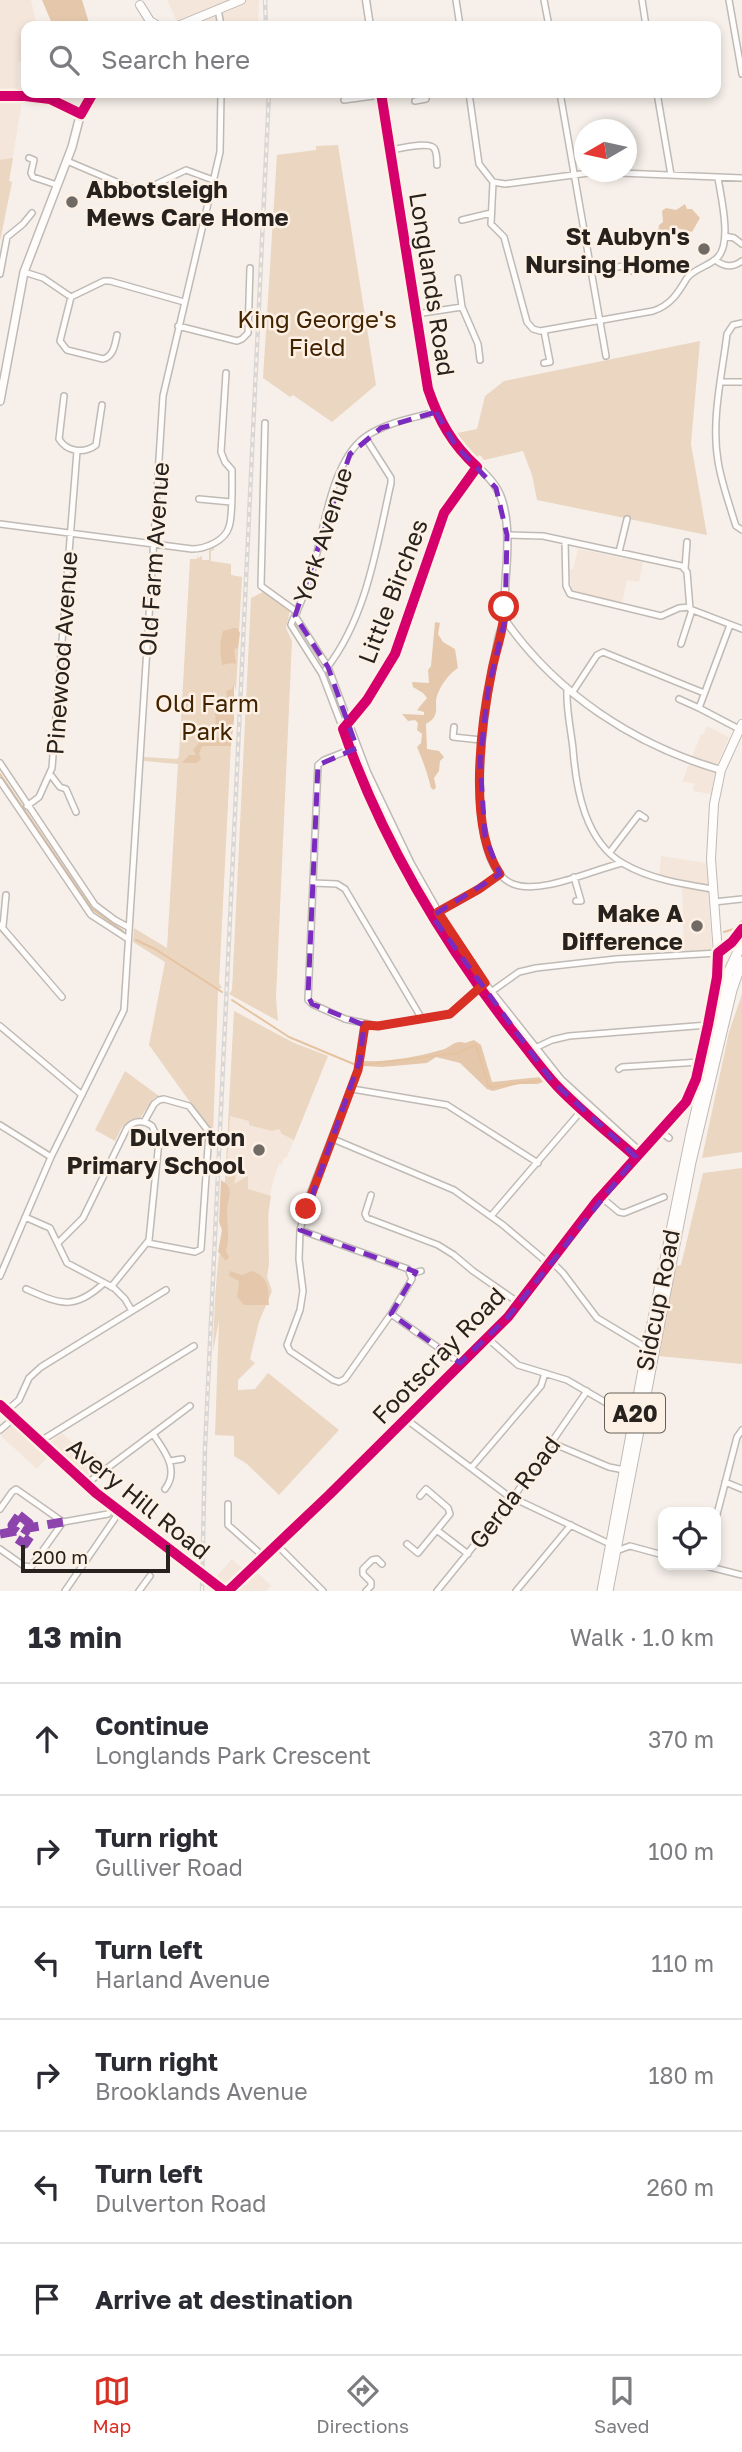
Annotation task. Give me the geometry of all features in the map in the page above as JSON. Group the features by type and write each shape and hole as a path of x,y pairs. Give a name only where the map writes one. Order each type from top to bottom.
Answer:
{"highway":[{"name":"Sidcup Road","path":"608,1591 624,1470 691,1133 728,973 742,943"},
{"name":"Sidcup Road","path":"602,1591 688,1182 732,990 742,961"}],"main road":[{"path":"190,21 241,0"},
{"path":"140,2 144,21"},
{"path":"140,2 150,21"},
{"path":"0,401 24,272 67,161 81,114 90,98"},
{"name":"Footscray Road","path":"226,1591 264,1558 407,1420 519,1303 601,1196 676,1114 692,1091 717,977 711,833 721,770 741,728"}],"street":[{"path":"366,0 369,21"},
{"path":"456,0 459,21"},
{"path":"544,0 547,21"},
{"path":"642,0 645,21"},
{"path":"729,0 742,74"},
{"path":"218,9 220,21"},
{"path":"0,96 21,97"},
{"path":"33,98 50,99 81,114"},
{"name":"Old Farm Avenue","path":"0,1276 51,1157 123,1015 163,396 220,144 220,98"},
{"path":"344,100 356,98"},
{"name":"Longlands Road","path":"382,98 428,388 436,412 456,446 490,479 502,499 507,535 505,620"},
{"path":"415,101 426,98"},
{"path":"470,98 479,164 493,182 491,224 504,237 527,322 536,330 544,331 646,312 664,306 681,292 691,275 715,260 723,249 725,236 718,178"},
{"path":"493,182 505,184 574,174 561,98"},
{"path":"658,98 671,176"},
{"path":"390,150 432,146 436,150 438,165"},
{"path":"29,158 34,160 31,173 33,177 57,185"},
{"path":"67,161 140,192 187,170 213,180"},
{"path":"637,174 742,178"},
{"path":"575,182 606,356"},
{"path":"0,274 7,237 30,222 32,213"},
{"path":"462,219 491,213"},
{"path":"469,226 470,219"},
{"path":"725,236 742,244"},
{"path":"715,260 727,266 742,261"},
{"path":"590,272 624,266"},
{"path":"178,326 237,341 245,337 248,333 250,268"},
{"path":"24,272 43,278 71,297"},
{"path":"458,278 462,307 478,344 480,360"},
{"path":"71,297 104,281 110,281 184,302"},
{"path":"71,297 60,341 62,346 67,350 103,359 109,358 117,335"},
{"path":"416,314 462,307"},
{"path":"742,323 733,325 728,330 717,418 717,458 735,523 742,530"},
{"path":"544,331 550,362 544,363"},
{"path":"0,524 153,545 192,549 210,546 229,528 232,470 221,452 226,373"},
{"path":"721,382 742,382"},
{"path":"64,396 59,439 65,447 77,451 88,450 96,445 102,405"},
{"name":"York Avenue","path":"322,674 291,623 310,576 336,481 350,454 365,437 381,428 436,412"},
{"path":"265,423 261,586 296,614 328,667 350,723 354,749"},
{"path":"365,437 391,478 391,483 376,554 354,620 339,652 322,674 343,729 354,749 388,833 485,996 563,1082 639,1154"},
{"name":"Pinewood Avenue","path":"27,806 39,797 50,774 77,451"},
{"name":"Little Birches","path":"343,729 367,700 394,654 444,513 477,467"},
{"path":"199,499 231,502"},
{"path":"619,552 627,519"},
{"path":"507,535 543,536 685,569"},
{"path":"565,541 566,586 570,594 661,616 680,608 691,609 742,629"},
{"path":"681,643 691,609 685,569 687,542"},
{"path":"622,863 547,885 529,887 513,884 500,874 489,855 480,780 481,740 499,635 505,620 570,692 622,728 655,746 721,770"},
{"path":"699,708 730,625"},
{"path":"704,693 603,652 597,655 570,692 578,791 589,822 610,852 622,863 659,878 712,889"},
{"path":"679,699 741,728"},
{"path":"452,746 454,727"},
{"path":"453,737 481,740"},
{"path":"354,749 324,760 318,765 308,1000 365,1025 378,1026 445,1016 455,1012 485,983"},
{"path":"0,763 97,907 128,927"},
{"path":"50,774 60,787 69,788 76,812"},
{"path":"0,782 91,915 128,939"},
{"path":"610,852 639,814 645,818"},
{"path":"435,914 500,874"},
{"path":"574,877 581,901"},
{"path":"313,883 337,884 345,889 422,1019"},
{"path":"6,895 1,925 62,997"},
{"path":"713,903 742,899"},
{"path":"435,914 558,1087 582,1110 639,1154"},
{"path":"485,996 519,972 536,968 631,957 718,953"},
{"path":"338,1382 290,1351 287,1345 300,1310 303,1291 299,1259 300,1230 310,1194 352,1089 365,1025"},
{"path":"532,1050 569,1036 708,1025"},
{"path":"0,1026 82,1095"},
{"path":"620,1069 700,1062"},
{"path":"352,1089 447,1105 538,1163"},
{"path":"144,1122 157,1101 164,1099 189,1106 209,1132 201,1249 195,1252 148,1243"},
{"path":"491,1216 587,1104"},
{"path":"58,1243 83,1218 127,1128 133,1123 144,1122 154,1128 159,1141 148,1243 111,1287"},
{"path":"0,1125 51,1157"},
{"path":"660,1131 669,1138"},
{"path":"333,1139 441,1183 491,1216 564,1273 597,1318 615,1331 648,1343"},
{"path":"371,1195 365,1214 367,1218 438,1245 519,1303"},
{"path":"601,1196 623,1213 664,1197"},
{"path":"24,1218 50,1228 67,1263 111,1287 122,1296 132,1311"},
{"path":"300,1230 408,1269 412,1279 391,1314 345,1378 338,1382"},
{"path":"410,1274 421,1271"},
{"path":"26,1289 66,1304 94,1291 104,1283"},
{"path":"6,1412 19,1400 29,1378 41,1367 166,1290"},
{"path":"391,1314 460,1363"},
{"path":"486,1337 518,1365 567,1380 634,1419"},
{"path":"39,1442 194,1346"},
{"path":"471,1468 541,1387 545,1373"},
{"path":"338,1382 340,1392"},
{"name":"Gerda Road","path":"437,1591 513,1497 587,1391"},
{"name":"Avery Hill Road","path":"0,1405 86,1484 197,1572 226,1591"},
{"path":"86,1484 190,1406"},
{"path":"0,1430 13,1419"},
{"path":"407,1420 513,1497 613,1548 630,1546 658,1554"},
{"path":"719,1507 737,1437 742,1430"},
{"path":"153,1434 170,1461 171,1480 165,1489"},
{"path":"552,1443 609,1467 624,1470"},
{"path":"170,1461 182,1459"},
{"path":"725,1482 742,1489"},
{"path":"0,1509 16,1489 63,1522 108,1514 113,1506"},
{"path":"407,1544 418,1553 449,1518 449,1511 426,1489 420,1496"},
{"path":"229,1504 228,1524 264,1558"},
{"path":"65,1591 120,1511"},
{"path":"0,1549 24,1566 32,1567 63,1522"},
{"path":"516,1591 571,1525"},
{"path":"438,1531 468,1554"},
{"path":"277,1545 323,1591"},
{"path":"366,1591 371,1582 363,1574 363,1569 372,1560 377,1559 382,1564"},
{"path":"721,1570 742,1575"},
{"path":"141,1590 150,1576"},
{"path":"443,1586 450,1591"}],"highlighted area":[{"path":"436,412 456,446 496,488 507,535 505,620 488,690 480,761 485,836 500,874 432,916 552,1081 636,1157 508,1317 460,1363 391,1314 416,1272 300,1230 360,1060 364,1025 312,1004 308,996 318,765 357,748 328,667 295,616 350,454 381,428"}],"shaded area":[{"path":"0,0 31,0 36,21 21,21 18,91 0,91"},
{"path":"42,0 82,0 88,21 51,21"},
{"path":"167,0 259,0 258,21 177,21"},
{"path":"22,101 9,181 12,182 0,241 0,102"},
{"path":"685,204 687,209 692,209 700,218 692,232 672,227 669,239 663,243 658,233 659,225 663,222 662,211 666,208 676,210"},
{"path":"578,549 643,562 639,582 627,580 622,603 571,590 570,569 573,569"},
{"path":"435,622 440,623 438,634 443,642 455,649 458,668 441,687 437,697 436,714 426,724 427,749 439,751 444,757 434,778 434,790 417,747 421,743 422,734 417,730 418,723 415,720 408,721 402,714 424,715 424,712 417,710 427,698 413,687 412,682 429,683 428,670 431,666"},
{"path":"234,628 240,633 238,648 234,649 236,664 222,665 220,648 223,631"},
{"path":"234,684 231,746 202,746 199,754 201,759 197,763 182,763 189,755 196,755 193,750 202,739 209,739 214,734 219,738 224,736 223,729 216,729 215,711 218,701 222,703 226,713 230,711 226,691 232,689"},
{"path":"707,726 729,737 716,768 711,794 693,791 694,783 682,782 701,734 703,735"},
{"path":"661,856 706,863 712,951 684,952 682,884 659,878"},
{"name":"Dulverton Primary School","path":"234,1011 294,1043 328,1056 287,1157 282,1165 279,1164 274,1178 270,1195 266,1286 226,1182"},
{"path":"474,1040 481,1045 492,1082 541,1077 545,1081 538,1084 518,1084 493,1091 487,1089 460,1063 436,1057 427,1063 363,1066 364,1061 413,1057 444,1049 458,1042"},
{"path":"221,1180 230,1191 226,1251 229,1257 226,1261 218,1252 222,1230 219,1222"},
{"path":"230,1271 242,1275 253,1271 259,1274 266,1282 269,1305 244,1305 237,1297 239,1281 229,1276"},
{"path":"12,1423 49,1456 37,1469 0,1435"},
{"path":"62,1433 88,1457 94,1452 103,1463 84,1477 49,1443"},
{"path":"232,1559 248,1573 254,1569 271,1586 266,1591 232,1591 216,1577"}],"green space":[{"name":"King George's Field","path":"338,145 376,385 332,422 263,378 277,155 316,150 316,146"},
{"path":"13,158 9,181 12,182 0,241 0,160"},
{"path":"700,341 691,444 707,535 537,500 523,451 484,460 480,455 474,459 452,434 477,429 485,396 504,381"},
{"name":"Old Farm Park","path":"214,547 211,561 231,564 231,575 242,577 219,983 222,988 218,989 213,1134 149,1045 165,962 133,942 134,928 167,948 178,764 144,761 144,757 177,759 179,756 190,559 197,559 198,554 198,558 202,556 202,560 209,560 209,550"},
{"path":"263,592 290,611 286,628 292,641 276,998 278,1021 229,994 232,990 251,598"},
{"path":"742,994 742,1152 702,1158 729,1032"},
{"path":"234,1011 294,1043 328,1056 294,1140 282,1134 279,1129 272,1131 249,1125 249,1121 230,1116 227,1168 237,1171 234,1184 248,1176 248,1189 271,1196 268,1214 267,1277 272,1291 259,1322 250,1359 255,1363 238,1380 238,1390 255,1389 268,1373 339,1430 279,1495 247,1464 234,1456 234,1436 215,1435 219,1320 213,1352 214,1316 221,1255"},
{"path":"125,1071 159,1096 154,1098 140,1118 122,1127 115,1141 95,1130"},
{"path":"742,1168 742,1364 658,1356 676,1266 681,1265 703,1173"}],"waterway":[{"path":"0,774 92,909 123,931"},
{"path":"724,932 737,928 742,921"},
{"path":"136,940 155,949 222,992"},
{"path":"232,1000 289,1037 356,1065"},
{"path":"362,1065 458,1053 476,1045 488,1085 492,1087 541,1080"}],"railway":[{"path":"265,0 266,21"},
{"path":"202,1591 205,1448 269,98"}],"marked path":[{"path":"19,1515 29,1523 31,1535 25,1544 14,1537 12,1525 19,1515"},
{"path":"0,1534 16,1531 23,1536 28,1528 63,1522"}],"cycle path":[{"path":"0,96 21,96"},
{"path":"42,98 50,99 81,114 90,98"},
{"path":"382,98 428,389 447,431 460,450 477,467 444,513 395,654 367,700 343,729 375,809 395,849 438,926 463,963 551,1080 636,1157"},
{"path":"228,1591 508,1317 597,1201 686,1102 696,1079 708,1025 717,977 718,953 732,942 742,929"},
{"path":"0,1405 96,1493 224,1591"}],"place":[{"name":"Abbotsleigh Mews Care Home","path":"72,202"},
{"name":"St Aubyn's Nursing Home","path":"704,249"},
{"name":"Make A Difference","path":"697,926"},
{"name":"Dulverton Primary School","path":"259,1150"}],"route":[{"path":"306,1209 358,1070 365,1025 378,1026 445,1016 455,1012 485,983 438,912 500,874 489,855 485,836 480,761 485,707 499,635 505,620 504,607"}]}
